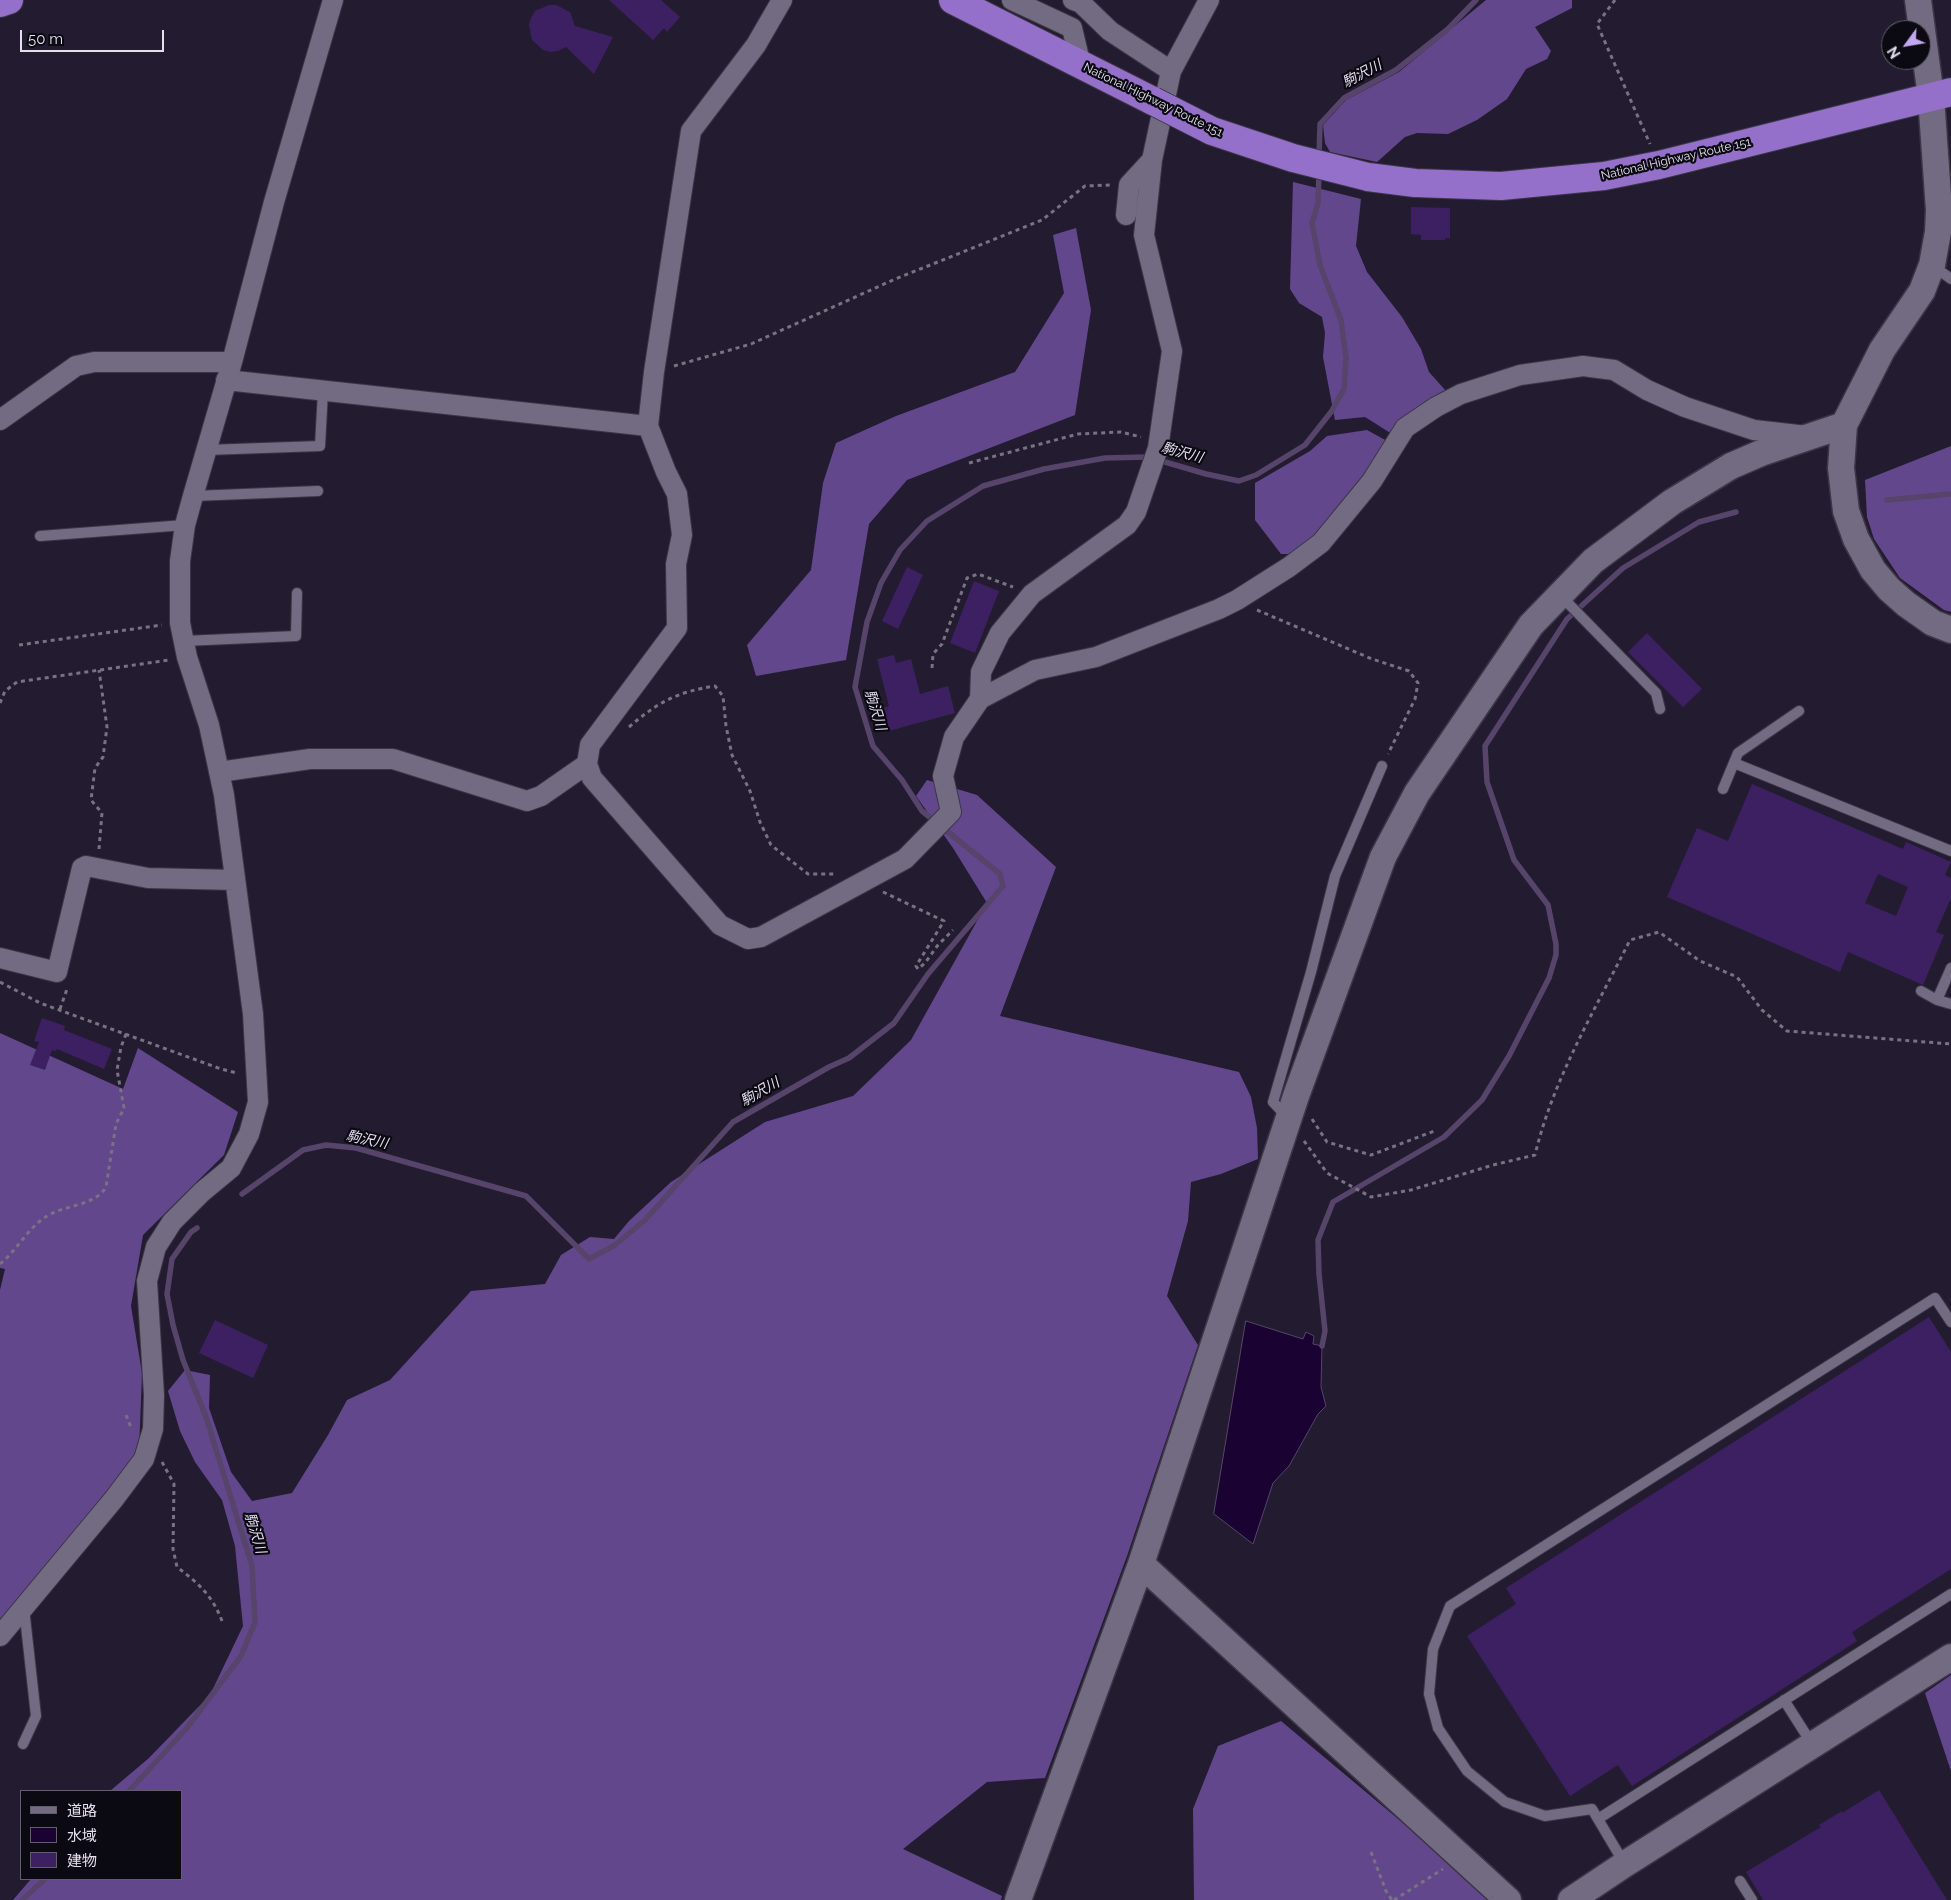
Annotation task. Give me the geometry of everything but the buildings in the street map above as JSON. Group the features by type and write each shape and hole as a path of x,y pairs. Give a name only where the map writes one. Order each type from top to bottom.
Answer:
{"highway":[{"path":"0,3 9,0"},
{"name":"National Highway Route 151","path":"953,0 1212,131 1293,158 1368,177 1415,184 1501,186 1604,176 1659,165 1941,95"}],"street":[{"path":"0,1636 114,1499 144,1459 153,1429 154,1395 147,1281 156,1247 172,1222 202,1192 231,1168 249,1134 258,1102 253,1014 224,795 209,725 184,640 180,561 185,525 332,0"},
{"path":"782,0 756,45 691,131 654,372 648,426 677,494 682,536 676,564 677,628 590,745 587,764 592,778 720,925 748,939 761,937 905,859 917,848 951,812 943,776 954,737 980,699 1035,670 1096,657 1237,600 1321,544 1372,481 1405,428 1436,407 1461,394 1520,375 1583,366 1614,370 1647,390 1684,407 1754,430 1810,436"},
{"path":"1012,0 1072,28 1081,66"},
{"path":"1073,0 1081,3 1110,31 1171,71"},
{"path":"980,699 981,672 1000,633 1032,594 1127,525 1136,512 1152,467 1158,444 1172,351 1144,234 1152,160 1171,71 1210,0"},
{"path":"1918,0 1941,95 1938,232 1941,272 1922,290 1882,350 1844,425 1841,468 1846,511 1856,539 1873,570 1889,589 1906,604 1933,623 1951,630"},
{"path":"1126,215 1129,185 1152,160"},
{"path":"0,420 76,366 94,362 229,371 324,391 648,426"},
{"path":"1018,1900 1141,1564 1293,1108 1383,857 1408,809 1459,729 1525,633 1563,598 1593,561 1672,502 1731,466 1761,453 1844,425"},
{"path":"219,772 310,759 394,759 527,801 541,796 587,764"},
{"path":"0,958 57,972 82,868 86,866 148,878 235,880"},
{"path":"1141,1564 1508,1900"},
{"path":"1571,1900 1812,1744 1951,1658"}],"lane":[{"path":"206,450 320,446 324,391"},
{"path":"193,496 318,491"},
{"path":"40,536 185,525"},
{"path":"184,640 296,636 297,593"},
{"path":"1563,598 1656,693 1660,709"},
{"path":"1723,789 1738,753 1799,711"},
{"path":"1734,763 1951,851"},
{"path":"1293,1108 1273,1102 1311,972 1335,876 1382,766"},
{"path":"1937,1000 1951,968"},
{"path":"1921,991 1937,1000 1951,1004"},
{"path":"1625,1864 1592,1809 1546,1816 1506,1802 1467,1771 1438,1728 1429,1694 1433,1649 1450,1606 1935,1298 1951,1322"},
{"path":"1598,1819 1951,1594"},
{"path":"23,1744 36,1716 24,1607"},
{"path":"1784,1700 1812,1744"},
{"path":"1740,1881 1752,1900"}],"path":[{"path":"1615,0 1597,24 1659,165"},
{"path":"654,372 750,344 893,280 1042,220 1086,186 1129,185"},
{"path":"969,463 1078,434 1121,432 1158,444"},
{"path":"932,668 933,654 942,644 967,578 978,574 1032,594"},
{"path":"1237,600 1295,628 1372,659 1409,671 1418,683 1415,699 1382,766"},
{"path":"19,645 184,640"},
{"path":"0,702 5,691 17,682 99,670 184,640"},
{"path":"97,868 102,813 91,800 94,768 103,758 107,727 99,670"},
{"path":"624,732 651,708 689,690 715,686 723,696 726,726 732,755 750,791 760,822 771,845 808,874 839,874"},
{"path":"875,888 944,921 916,966 918,969 925,964 938,944 953,930"},
{"path":"1293,1108 1327,1173 1372,1197 1411,1190 1492,1165 1535,1156 1540,1133 1568,1062 1630,940 1660,932 1700,961 1737,977 1762,1010 1787,1031 1951,1044"},
{"path":"0,982 40,1003 221,1069 240,1074 256,1075"},
{"path":"60,1009 68,985"},
{"path":"0,1264 13,1254 28,1232 44,1218 103,1193 106,1187 116,1124 124,1108 117,1070 126,1034"},
{"path":"1293,1108 1327,1142 1371,1155 1437,1130"},
{"path":"146,1450 162,1462 174,1484 173,1548 177,1568 199,1584 217,1609 222,1621"},
{"path":"1371,1852 1386,1891 1393,1900 1463,1857"}],"shaded area":[{"path":"1486,0 1572,0 1572,8 1535,27 1551,51 1547,59 1526,69 1507,99 1477,120 1448,134 1417,133 1405,137 1377,162 1330,152 1325,143 1323,125 1346,100 1399,72"},
{"path":"1293,182 1361,199 1356,246 1367,272 1402,317 1421,349 1429,372 1446,391 1392,434 1365,417 1335,420 1323,357 1325,333 1322,317 1299,303 1290,289"},
{"path":"1076,228 1091,310 1075,415 907,480 869,524 846,660 756,676 747,645 811,570 823,483 836,443 896,416 1015,372 1064,293 1053,235"},
{"path":"1367,430 1387,441 1340,517 1296,554 1281,554 1255,520 1255,483 1310,451 1327,436"},
{"path":"1951,446 1951,612 1944,610 1900,578 1874,539 1867,517 1865,480"},
{"path":"927,780 977,795 1056,867 1000,1016 1239,1072 1251,1097 1257,1128 1258,1159 1221,1174 1191,1182 1188,1221 1167,1296 1198,1345 1127,1556 1045,1778 987,1782 903,1849 1002,1896 1001,1900 13,1900 30,1880 182,1880 182,1790 111,1790 149,1758 210,1695 243,1626 235,1546 222,1500 195,1462 180,1431 168,1391 185,1370 210,1375 209,1408 231,1472 252,1501 292,1493 347,1400 390,1380 471,1291 545,1284 561,1255 590,1237 614,1239 629,1221 671,1182 765,1122 853,1096 911,1040 987,903 953,848 916,796"},
{"path":"0,1033 123,1089 138,1048 238,1112 224,1155 143,1235 131,1306 142,1373 139,1451 0,1623 0,1290 5,1269 0,1268"},
{"path":"1951,1675 1951,1771 1925,1693"},
{"path":"1281,1721 1495,1900 1194,1900 1193,1809 1218,1746"}],"water":[{"path":"1246,1321 1303,1339 1306,1332 1314,1336 1313,1344 1322,1346 1321,1387 1326,1406 1318,1414 1289,1466 1273,1483 1253,1544 1214,1514"}],"waterway":[{"name":"駒沢川","path":"1319,156 1320,124 1344,98 1396,70 1448,29 1476,0"},
{"name":"駒沢川","path":"242,1194 303,1150 326,1145 356,1148 526,1196 589,1259 615,1245 645,1220 733,1122 829,1067 849,1058 894,1023 928,974 1003,886 1000,874 922,811 902,780 873,746 855,687 867,622 881,583 900,550 927,521 983,486 1044,469 1105,458 1148,457 1206,474 1239,481 1256,475 1305,445 1331,412 1344,389 1346,358 1341,320 1320,265 1312,223 1318,203 1319,173"},
{"path":"1887,500 1951,494"},
{"path":"1322,1346 1325,1331 1319,1274 1318,1240 1333,1202 1444,1137 1482,1100 1509,1056 1549,978 1556,955 1556,944 1548,905 1514,860 1487,782 1485,746 1567,619 1623,568 1699,522 1736,512"},
{"name":"駒沢川","path":"130,1790 186,1729 241,1656 255,1622 252,1566 206,1417 183,1360 167,1294 172,1259 191,1232 197,1228"},
{"name":"駒沢川","path":"22,1900 44,1880"}]}
